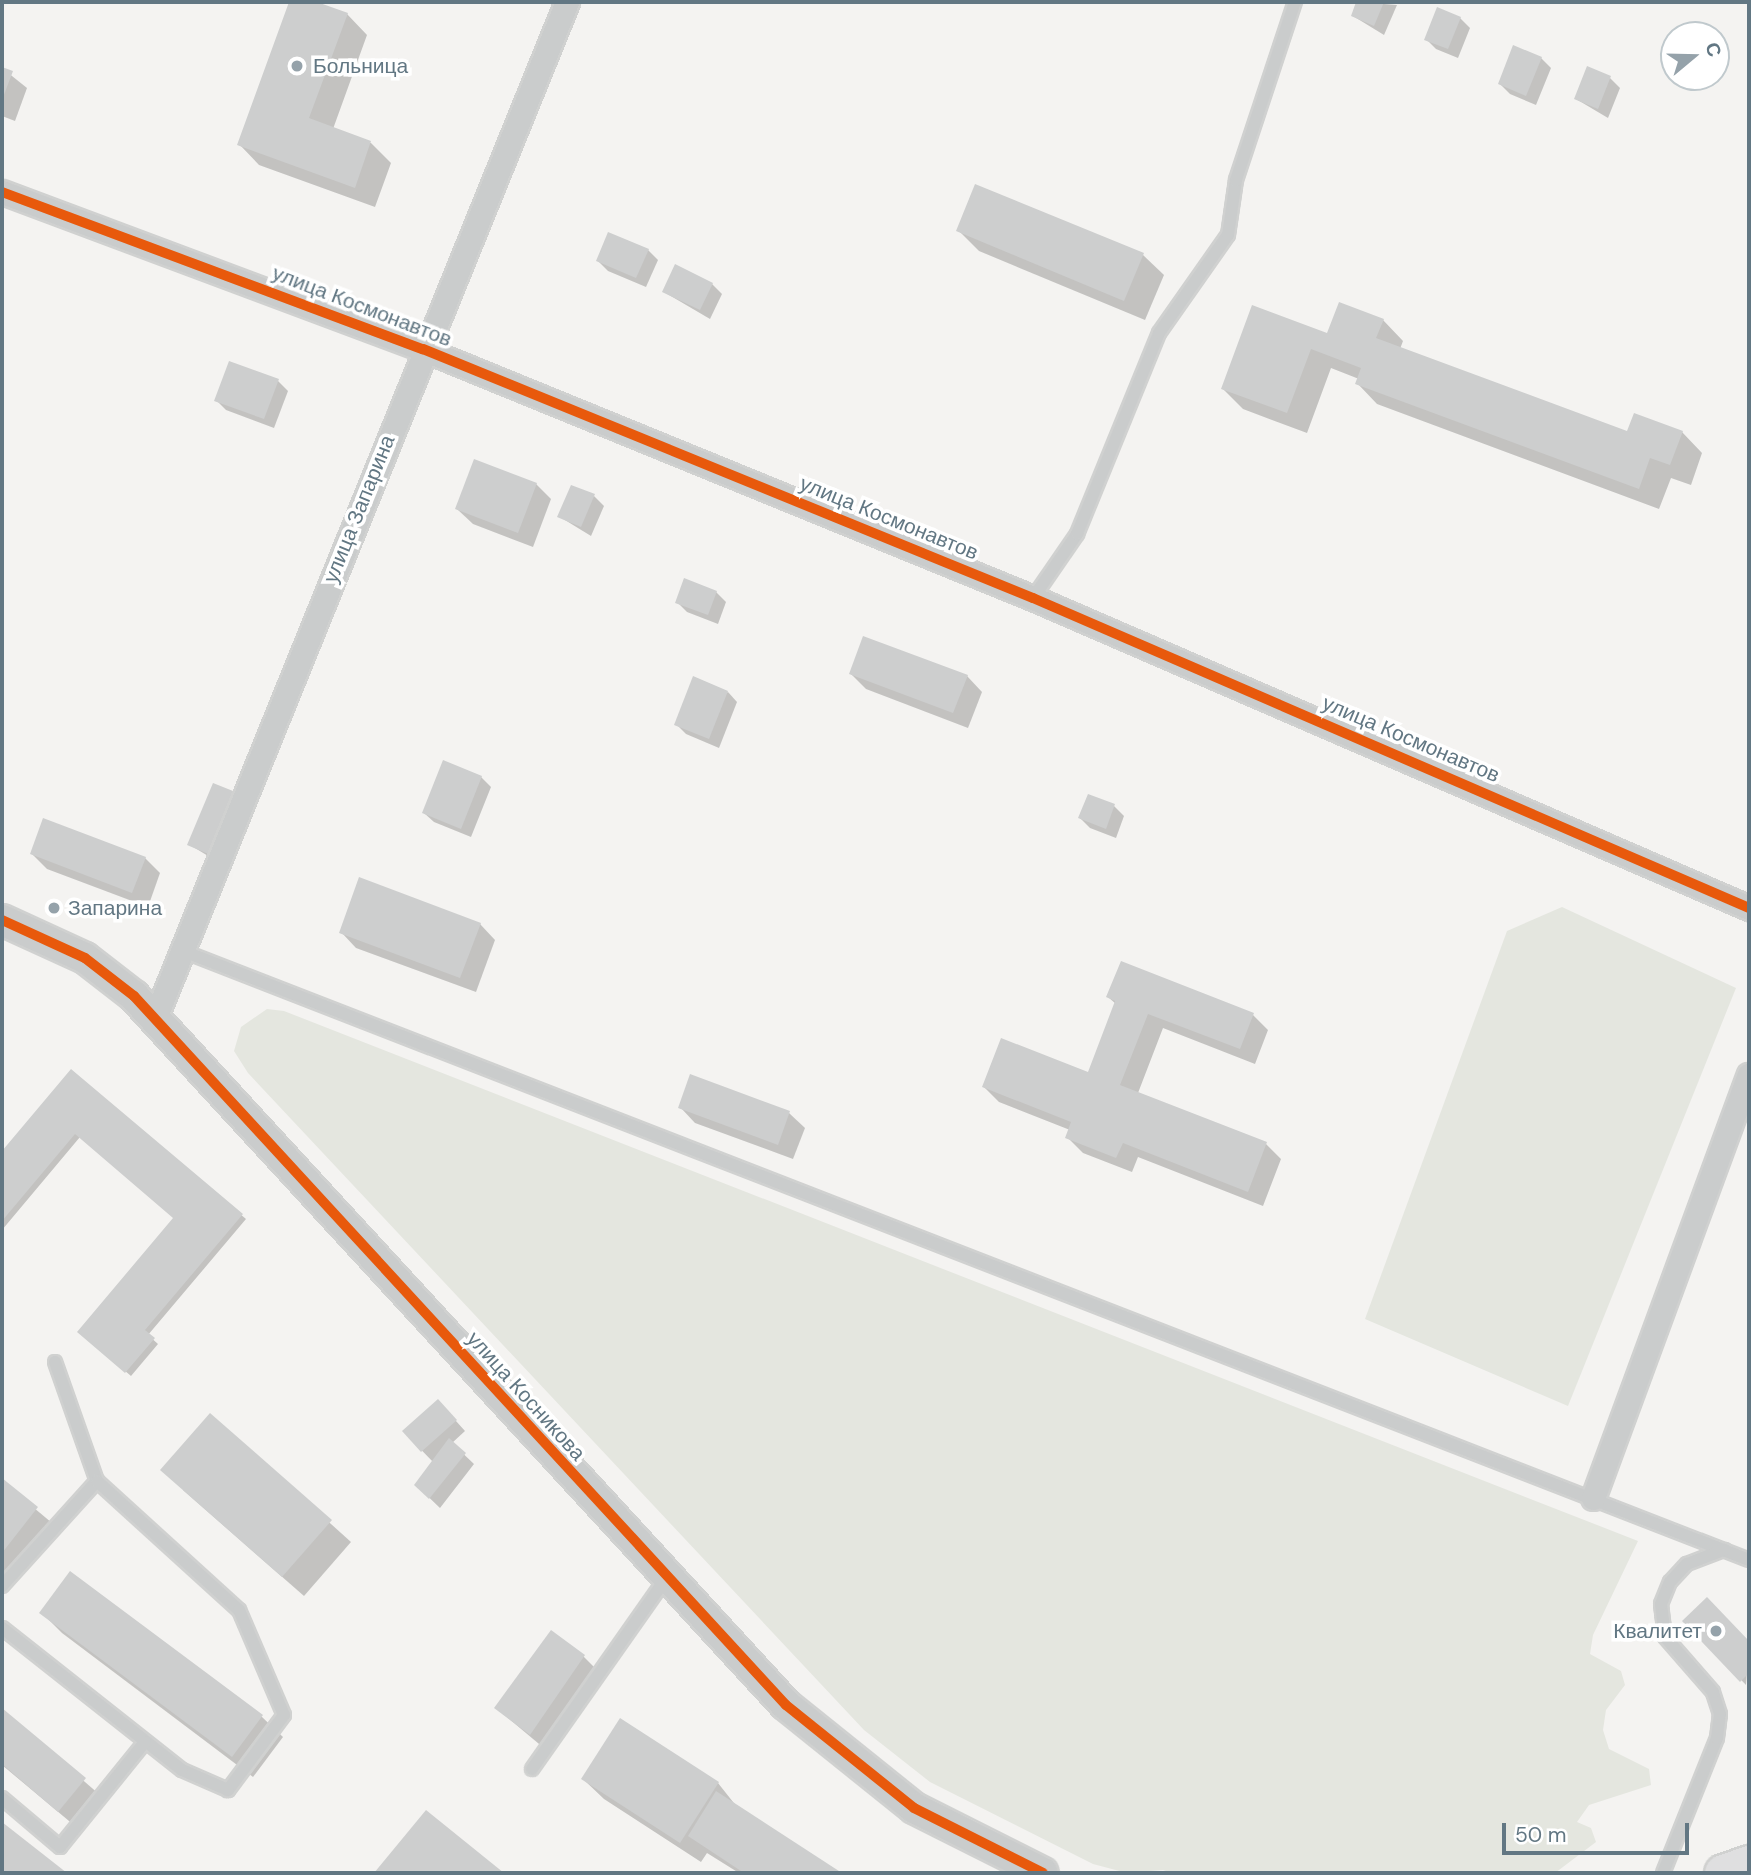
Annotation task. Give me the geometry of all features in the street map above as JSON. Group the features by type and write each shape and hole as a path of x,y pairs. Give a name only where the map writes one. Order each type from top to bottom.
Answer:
{"main road":[{"path":"1723,1873 1749,1864"}],"street":[{"name":"улица Запарина","path":"155,1018 424,349 567,2"},
{"name":"улица Космонавтов","path":"2,192 424,349 1033,598 1749,908"},
{"name":"улица Косникова","path":"2,920 85,958 112,975 155,1018 666,1578 786,1705 863,1770 953,1830 1043,1873"},
{"path":"1593,1498 1749,1075"}],"lane":[{"path":"1033,598 1077,534 1159,333 1228,236 1236,180 1295,2"},
{"path":"183,951 1749,1560"},
{"path":"2,1628 182,1770 228,1790 284,1715 239,1610 97,1481 55,1362"},
{"path":"2,1586 97,1481"},
{"path":"1663,1873 1717,1738 1720,1714 1713,1692 1665,1637 1661,1604 1670,1582 1687,1564 1724,1550"},
{"path":"532,1769 666,1578"},
{"path":"2,1798 60,1846 145,1742"}],"shaded area":[{"path":"1562,907 1736,988 1568,1406 1365,1319 1507,931"},
{"path":"267,1009 284,1011 1638,1541 1593,1635 1590,1654 1621,1671 1625,1685 1606,1710 1603,1730 1609,1749 1649,1769 1651,1785 1589,1805 1577,1822 1591,1828 1596,1842 1555,1873 1172,1873 1163,1870 1127,1873 1093,1864 930,1782 864,1730 248,1073 234,1051 241,1027"}],"building":[{"name":"Больница","path":"289,2 317,2 348,13 309,118 371,141 355,188 237,145"},
{"path":"1356,2 1384,2 1374,26 1351,16"},
{"path":"1437,7 1461,17 1448,49 1424,40"},
{"path":"1513,45 1542,57 1526,96 1498,84"},
{"path":"1587,66 1611,76 1598,109 1574,99"},
{"path":"2,67 13,71 2,100"},
{"path":"975,184 1144,253 1124,301 956,231"},
{"path":"608,232 649,249 636,278 596,261"},
{"path":"675,264 713,283 700,310 662,292"},
{"path":"1339,302 1384,319 1376,338 1627,431 1634,413 1683,431 1670,465 1650,458 1639,489 1355,384 1361,368 1311,349 1287,413 1221,389 1252,305 1327,333"},
{"path":"229,361 279,379 264,419 214,401"},
{"path":"474,459 537,483 518,533 455,509"},
{"path":"571,485 595,494 581,527 557,517"},
{"path":"684,578 717,591 708,615 675,603"},
{"path":"863,636 968,675 953,713 849,674"},
{"path":"693,676 728,691 709,739 674,725"},
{"path":"443,760 482,776 461,829 422,813"},
{"path":"213,783 238,793 213,856 187,845"},
{"path":"1088,794 1115,804 1106,829 1078,818"},
{"path":"43,818 146,857 132,893 30,854"},
{"path":"359,877 481,923 460,978 339,933"},
{"path":"1121,961 1254,1013 1240,1049 1148,1014 1120,1085 1267,1142 1248,1192 1123,1143 1116,1158 1065,1138 1071,1122 982,1087 1001,1038 1088,1072 1115,1001 1106,997"},
{"path":"71,1069 243,1214 145,1330 155,1338 125,1373 77,1332 173,1218 75,1134 2,1221 2,1151"},
{"path":"690,1074 790,1111 778,1145 678,1108"},
{"path":"438,1399 457,1420 421,1452 402,1431"},
{"path":"210,1413 332,1520 282,1577 160,1470"},
{"path":"449,1438 466,1453 429,1499 414,1485"},
{"path":"2,1478 38,1507 2,1553"},
{"path":"70,1571 263,1715 232,1757 39,1613"},
{"name":"Квалитет","path":"1707,1597 1749,1641 1749,1673 1740,1682 1682,1621"},
{"path":"551,1630 585,1655 530,1735 494,1708"},
{"path":"2,1708 86,1778 58,1812 2,1764"},
{"path":"620,1718 719,1782 680,1843 581,1779"},
{"path":"716,1791 842,1873 744,1873 688,1836"},
{"path":"426,1810 504,1873 374,1873"},
{"path":"2,1822 67,1873 2,1873"}],"cycle path":[{"path":"2,192 423,349 1033,598 1749,908"},
{"path":"2,920 85,958 134,996 786,1705 914,1808 1043,1873"}],"place":[{"name":"Больница","path":"297,66"},
{"name":"Запарина","path":"54,908"},
{"name":"Квалитет","path":"1716,1631"}]}
